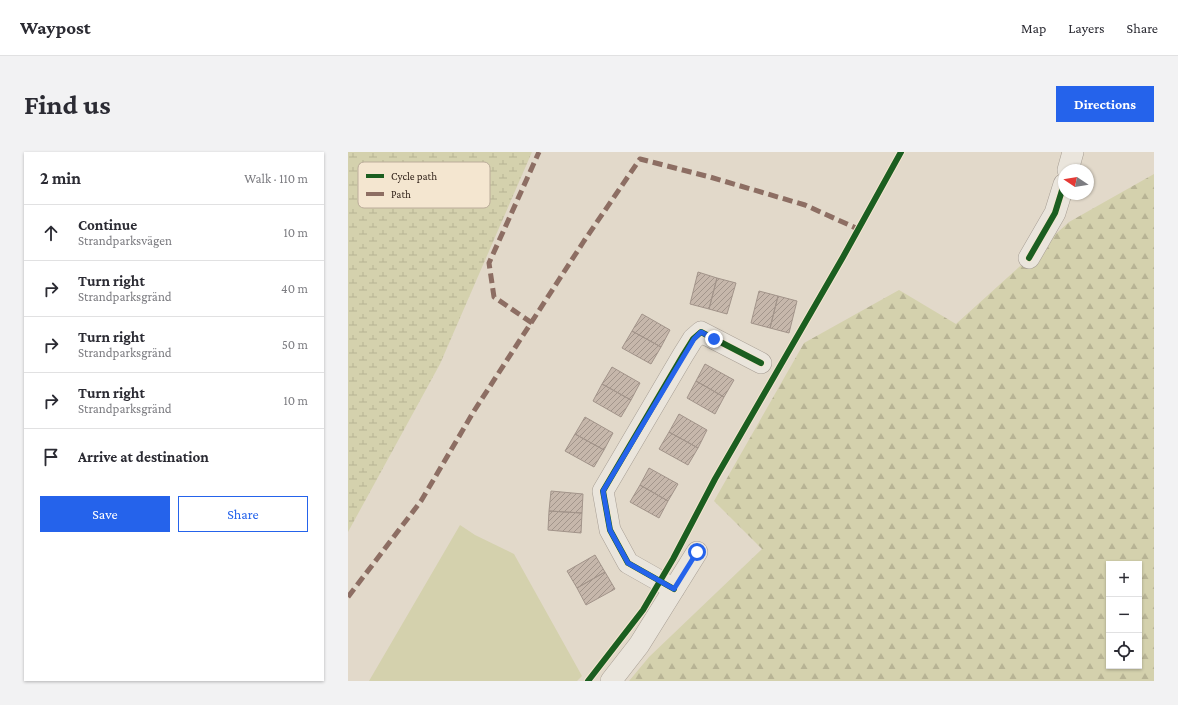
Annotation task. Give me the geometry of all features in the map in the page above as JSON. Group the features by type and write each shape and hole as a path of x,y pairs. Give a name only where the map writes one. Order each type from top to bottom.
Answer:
{"street":[{"path":"1070,164 1073,152"},
{"path":"1029,258 1055,213 1059,200"},
{"path":"674,589 628,563 610,530 603,491 683,355 701,332 762,364"},
{"path":"611,681 639,645 697,552"}],"green space":[{"path":"348,152 532,152 440,364 348,532"},
{"path":"1154,174 1154,681 629,681 649,657 762,549 714,501 804,343 899,290 956,324 1069,222"},
{"path":"460,525 475,535 514,554 582,676 577,681 369,681"}],"building":[{"path":"698,272 717,278 709,309 690,304"},
{"path":"717,278 736,283 727,314 709,309"},
{"path":"759,291 778,296 770,328 751,323"},
{"path":"778,296 797,301 789,333 770,328"},
{"path":"642,314 670,330 661,347 632,331"},
{"path":"632,331 661,347 651,364 622,348"},
{"path":"705,364 734,380 724,397 696,381"},
{"path":"612,367 640,383 631,400 602,384"},
{"path":"696,381 724,397 715,414 687,398"},
{"path":"602,384 631,400 621,417 593,401"},
{"path":"679,414 707,430 698,448 669,432"},
{"path":"585,417 613,433 604,450 575,434"},
{"path":"669,432 698,448 688,465 659,449"},
{"path":"575,434 604,450 594,467 565,451"},
{"path":"649,468 678,484 668,501 640,485"},
{"path":"640,485 668,501 659,518 630,502"},
{"path":"551,491 583,494 582,513 549,511"},
{"path":"549,511 582,513 581,533 548,530"},
{"path":"595,555 605,572 577,588 567,571"},
{"path":"605,572 615,589 586,605 577,588"}],"marked path":[{"path":"532,323 494,297 489,263 539,152"},
{"path":"348,597 421,501 474,411 584,241 640,159 710,177 805,205 858,229"}],"cycle path":[{"path":"588,681 643,610 673,559 715,479 843,257 901,152"},
{"path":"1029,258 1055,213 1059,200"},
{"path":"674,589 628,563 610,530 603,491 683,355 693,339 701,332 761,363"}],"route":[{"path":"697,552 674,589 628,563 610,530 605,510 603,491 683,355 694,339 701,332 714,339"}]}
